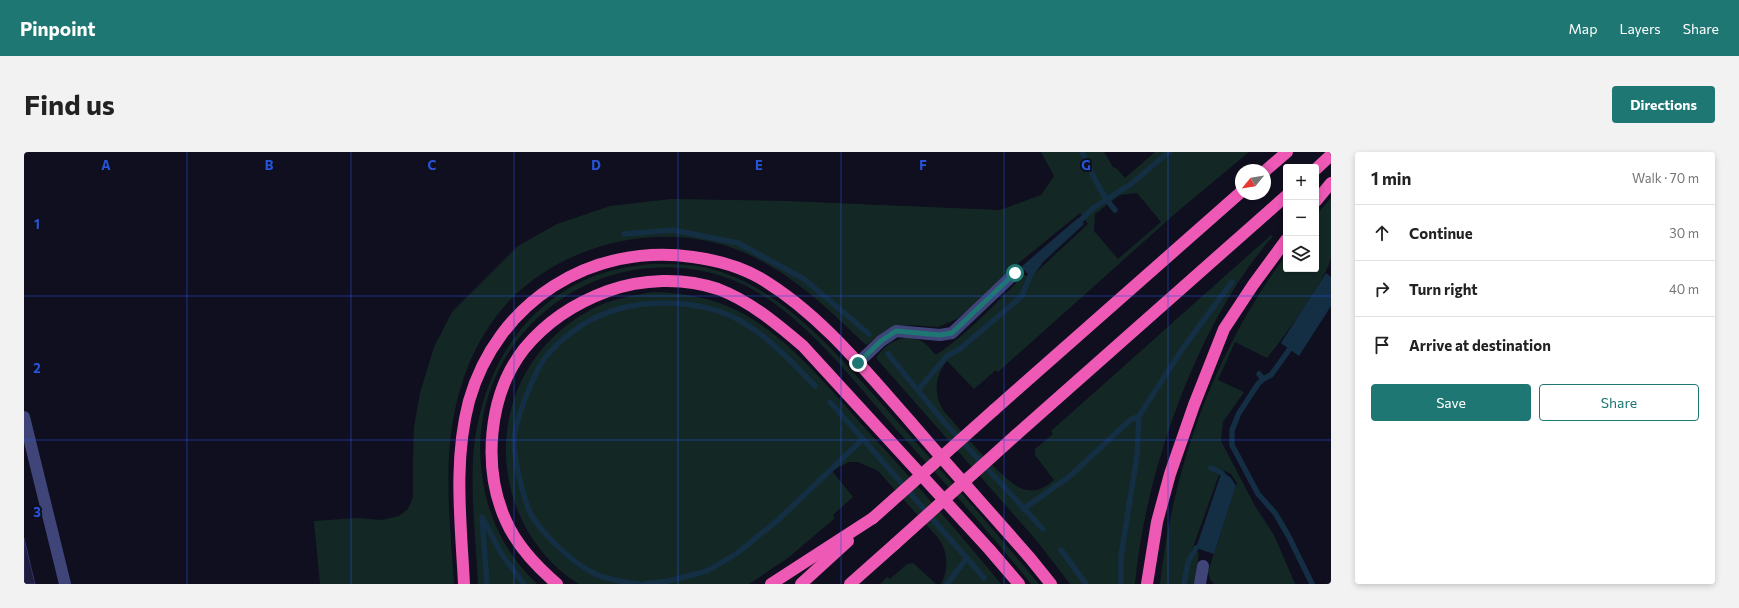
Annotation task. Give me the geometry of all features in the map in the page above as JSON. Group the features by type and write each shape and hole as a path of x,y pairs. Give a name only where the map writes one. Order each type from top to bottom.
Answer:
{"highway":[{"path":"1271,166 1287,152"},
{"path":"1319,166 1331,155"},
{"path":"1317,200 1331,183"},
{"path":"801,584 994,410 1235,197"},
{"path":"850,584 1283,199"},
{"path":"1147,584 1157,522 1168,482 1194,405 1224,329 1252,285 1283,244"},
{"path":"464,584 459,462 463,429 474,386 486,357 500,335 515,318 547,290 572,275 588,268 630,256 656,254 683,255 708,259 739,268 760,278 814,318 858,363 1025,552 1051,584"},
{"path":"557,584 542,571 517,540 506,522 498,500 493,476 491,455 496,412 501,394 512,369 524,350 539,332 556,318 588,298 612,290 628,285 670,281 717,289 742,300 773,320 802,346 1019,584"},
{"path":"771,584 873,518"}],"lane":[{"path":"858,363 881,341 896,331 940,335 952,333 1015,273"},
{"path":"24,417 64,584"},
{"path":"1200,584 1203,566"}],"green space":[{"path":"1041,152 1104,152 1113,167 1117,169 1125,178 1155,152 1249,152 1177,212 998,372 996,370 974,389 947,361 940,373 937,385 938,397 943,410 970,441 1005,477 1023,489 1040,489 1054,480 1035,455 1035,449 1053,434 1051,431 1271,235 1273,236 1246,271 1221,310 1199,354 1180,400 1163,447 1150,494 1141,540 1135,584 1070,584 1037,541 876,358 888,345 899,339 905,338 916,339 922,342 936,355 971,327 1024,275 1031,277 1088,224 1080,213 1015,266 1017,268 957,319 938,327 909,325 895,327 866,345 810,294 779,271 745,253 715,243 684,238 652,237 620,241 589,250 560,263 533,280 509,301 493,321 473,354 460,390 450,438 448,487 454,584 320,584 314,521 357,518 382,520 399,516 408,509 413,497 414,427 420,393 434,347 452,312 518,246 557,224 610,206 671,199 786,201 1000,210 1041,195 1054,176","holes":["1137,193 1161,222 1118,259 1094,231 1095,214 1120,195"]},
{"path":"1331,198 1331,257 1314,293 1283,338 1267,358 1235,342 1218,380 1244,392 1223,422 1221,441 1255,506 1274,535 1295,584 1214,584 1210,579 1208,572 1237,483 1231,474 1221,469 1192,550 1199,553 1194,584 1160,584 1166,540 1175,497 1201,411 1218,370 1238,330 1283,259 1283,272 1319,272 1319,212"},
{"path":"650,264 692,265 720,272 741,280 761,291 798,317 846,364 978,512 1039,584 1031,584 981,524 841,366 801,325 779,307 756,292 733,280 682,268 633,270 587,285 547,310 514,345 492,387 481,435 484,487 491,514 503,540 518,563 537,584 478,584 474,522 473,460 483,401 507,348 524,325 545,305 569,288 603,273"},
{"path":"654,292 696,296 716,302 736,310 773,333 821,378 968,544 1001,584 941,584 945,573 946,555 939,539 879,472 858,462 849,462 832,471 853,497 833,515 835,518 788,558 749,584 579,584 560,571 536,544 524,524 519,514 510,484 506,454 508,425 515,396 527,370 544,346 566,326 592,309 614,300"},
{"path":"913,563 936,584 880,584 887,577 890,579 907,564"}],"water":[{"path":"1078,218 1084,224 1029,275 1021,267"},
{"path":"1326,273 1331,277 1331,306 1299,356 1281,343"},
{"path":"1222,471 1231,478 1236,486 1214,554 1196,548"}],"building":[{"path":"24,538 35,584 24,584"}],"waterway":[{"path":"1082,152 1101,190 1115,210"},
{"path":"1075,226 1093,208 1131,184 1169,152"},
{"path":"624,234 673,230 738,243 804,279 869,334"},
{"path":"918,390 947,356 960,349 1022,296 1030,276 1039,263"},
{"path":"1139,416 1183,348 1232,282"},
{"path":"639,584 605,578 586,569 567,555 548,537 540,528 529,510 517,468 514,438 519,415 525,399 538,369 549,353 560,342 585,323 612,311 642,304 658,303 693,305 727,314 749,326 775,347 815,386"},
{"path":"1294,343 1271,375 1263,379 1258,384 1239,413 1232,430 1232,445 1258,494 1275,513 1288,535 1312,584"},
{"path":"888,354 944,422 1043,529"},
{"path":"1259,374 1263,379"},
{"path":"644,584 669,581 707,571 736,554 778,520 863,439 830,402"},
{"path":"1023,509 1069,477 1130,420 1139,416 1137,456 1121,556 1121,584"},
{"path":"863,439 984,578"},
{"path":"1211,468 1222,473"},
{"path":"487,584 482,517 502,555 524,584"},
{"path":"1184,584 1188,562 1196,548"},
{"path":"1061,550 1086,584"},
{"path":"947,584 967,558"}],"route":[{"path":"858,363 881,341 896,331 940,335 952,333 1015,273"}]}
